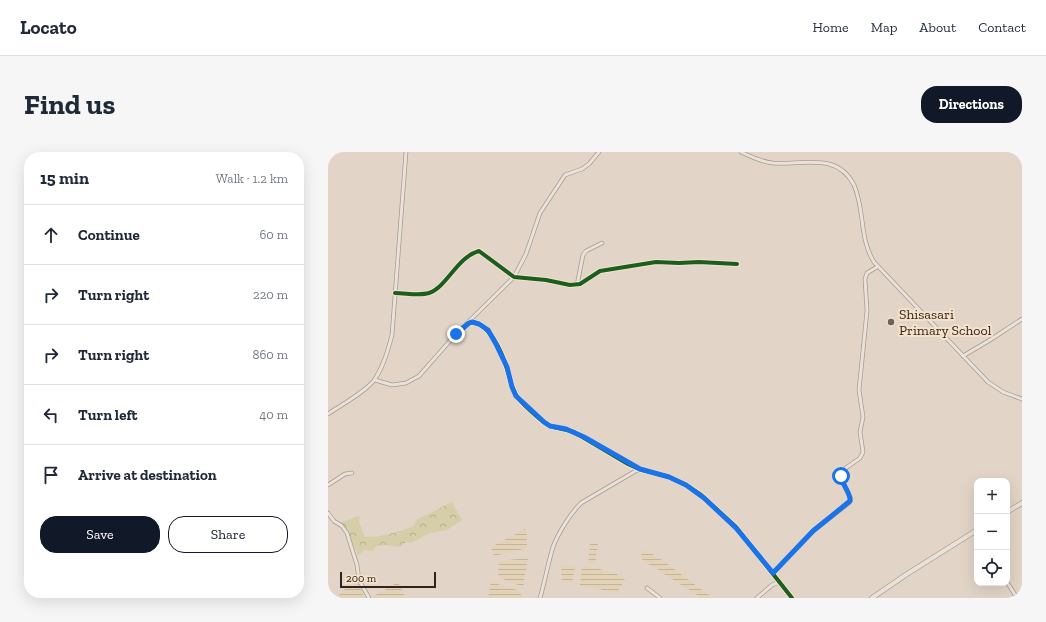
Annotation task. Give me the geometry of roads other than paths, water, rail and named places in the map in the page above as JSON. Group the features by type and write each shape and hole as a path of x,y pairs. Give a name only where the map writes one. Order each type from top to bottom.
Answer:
{"street":[{"path":"328,414 375,380 384,362 392,335 406,152"},
{"path":"375,380 392,385 406,383 419,376 456,334 469,323 514,277 526,254 540,212 565,175 582,169 589,164 599,152"},
{"path":"742,152 772,163 826,160 844,170 851,179 855,189 864,241 877,266 963,356 994,386 1022,399"},
{"path":"577,285 583,255 586,251 602,243"},
{"path":"395,293 429,293 435,290 459,264 479,251 514,277 546,280 570,285 577,285 600,271 656,262 737,264"},
{"path":"773,573 813,531 850,501 850,497 842,481 841,474 846,468 860,458 863,452 860,432 863,416 859,390 867,311 865,279 867,273 877,266"},
{"path":"963,356 1022,319"},
{"path":"469,323 472,322 479,324 488,330 504,361 516,396 544,422 550,426 566,429 584,437 640,469 669,477 686,485 701,495 736,528 792,598"},
{"path":"540,598 554,547 560,533 574,510 581,503 640,469"},
{"path":"328,485 345,474 352,473"},
{"path":"1010,510 1022,504"},
{"path":"328,513 334,521 342,526 346,533 357,565 359,580 369,598"},
{"path":"872,598 907,574 974,533"},
{"path":"757,598 772,585 780,582"},
{"path":"1010,586 1017,598"},
{"path":"647,588 660,598"}],"place":[{"name":"Shisasari Primary School","path":"891,322"}]}
